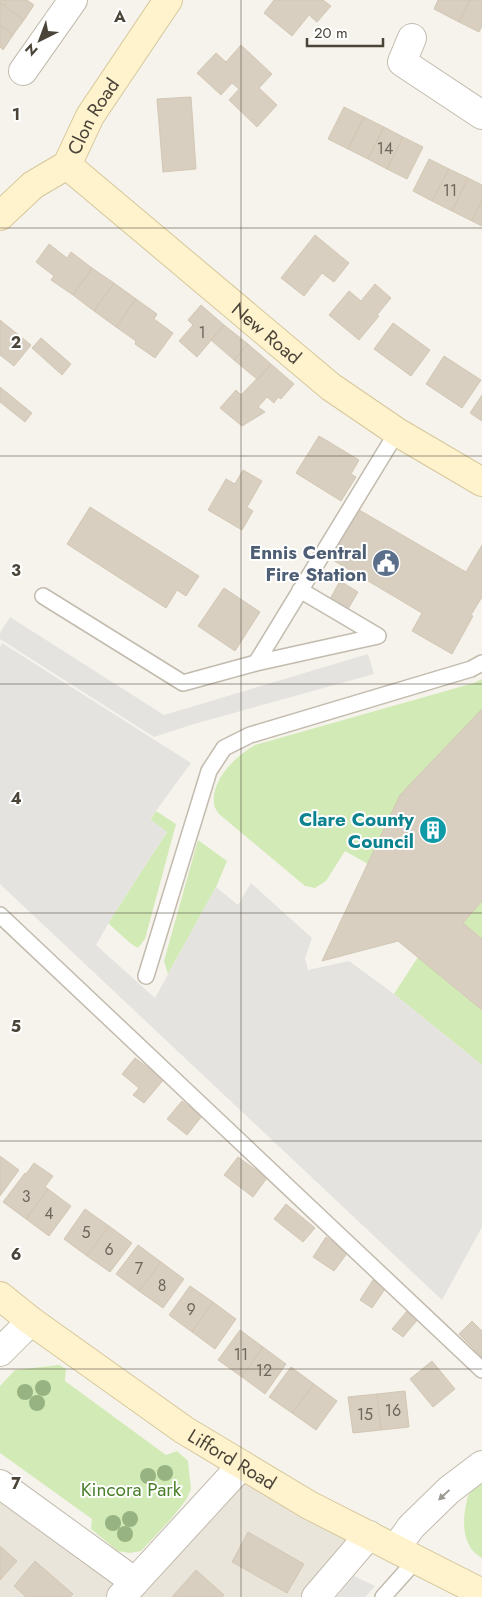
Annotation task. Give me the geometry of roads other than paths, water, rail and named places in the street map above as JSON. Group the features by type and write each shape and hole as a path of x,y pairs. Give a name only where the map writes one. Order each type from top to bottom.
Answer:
{"main road":[{"name":"Clon Road","path":"0,216 33,185 66,165 90,116 167,0"},
{"name":"New Road","path":"66,165 331,387 397,432 482,482"},
{"name":"Lifford Road","path":"0,1296 31,1321 184,1430 242,1466 309,1505 482,1593"}],"street":[{"path":"23,71 73,0"},
{"path":"412,38 402,62 482,114"},
{"path":"0,1352 31,1321"},
{"path":"407,1554 410,1527 450,1490 482,1465"},
{"path":"0,1484 128,1590 242,1466"},
{"path":"316,1597 369,1535"}],"lane":[{"path":"256,663 397,432"},
{"path":"43,596 183,683 256,663 378,636 300,590"},
{"path":"146,976 209,771 224,748 250,735 471,669 482,663"},
{"path":"0,915 482,1370"},
{"path":"384,1597 407,1554"}],"place":[{"name":"Ennis Central Fire Station","path":"386,563"},
{"name":"Clare County Council","path":"433,830"}],"park label":[{"name":"Kincora Park","path":"131,1489"}]}
